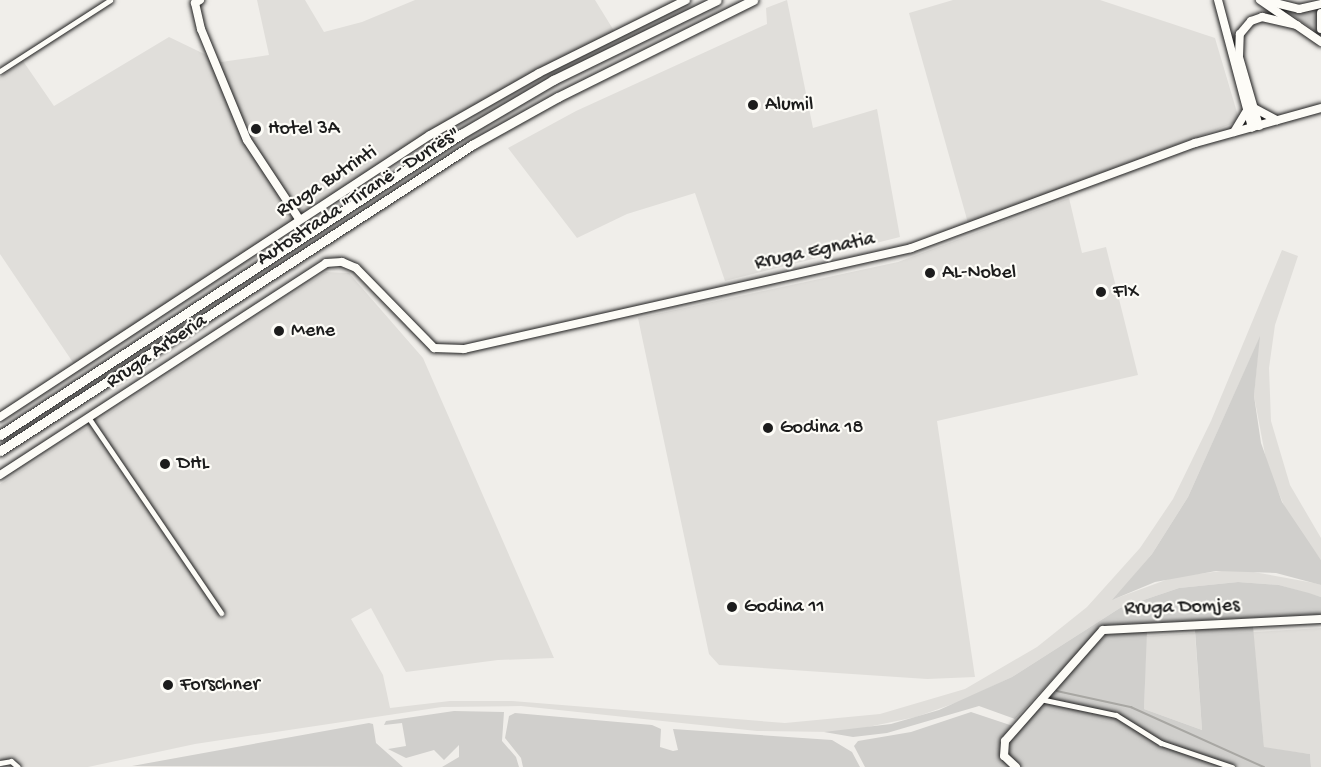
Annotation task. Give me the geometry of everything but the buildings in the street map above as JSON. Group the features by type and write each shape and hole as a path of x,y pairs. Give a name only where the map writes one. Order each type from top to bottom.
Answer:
{"highway":[{"name":"Autostrada \"Tiranë - Durrës\"","path":"0,435 460,134 554,80 717,0"},
{"name":"Autostrada \"Tiranë - Durrës\"","path":"0,451 472,145 558,97 753,0"}],"main road":[{"name":"Rruga Butrinti","path":"0,417 299,219 483,104 686,0"},
{"path":"1218,0 1256,127"},
{"path":"1262,0 1299,9 1321,4"},
{"path":"1262,0 1321,42"},
{"path":"195,1 209,51 247,140 299,219"},
{"path":"1321,13 1321,28"},
{"path":"1278,120 1260,114 1250,107 1237,50 1240,34 1251,21 1262,17 1297,25"},
{"path":"1234,132 1250,107"},
{"name":"Rruga Egnatia","path":"334,261 361,272 434,348 464,349 911,248 1160,155 1321,108"},
{"name":"Rruga Arberia","path":"0,475 268,298 319,266 334,261"},
{"name":"Rruga Domjes","path":"1016,767 1004,756 1005,741 1039,699 1103,630 1321,619"}],"street":[{"path":"0,72 110,0"},
{"path":"88,417 221,613"},
{"path":"1039,699 1116,715 1161,743 1232,767"},
{"path":"0,763 12,761 18,767"}],"shaded area":[{"path":"257,0 305,0 324,32 362,22 415,0 595,0 616,34 483,104 76,367 0,254 0,77 23,61 54,106 169,37 221,62 269,55"},
{"path":"787,0 813,128 877,109 900,237 725,281 695,193 627,214 577,238 508,148 576,111 767,24 766,8"},
{"path":"953,0 1100,0 1215,38 1238,116 1234,123 968,223 909,13"},
{"path":"1317,9 1320,35 1287,11 1304,11"},
{"path":"1069,198 1082,253 1106,247 1138,375 937,421 975,677 927,679 719,665 709,654 638,318 898,262"},
{"path":"1282,250 1298,256 1275,325 1269,368 1271,421 1290,485 1321,538 1321,560 1288,515 1267,465 1254,396 1259,339 1188,497 1152,554 1114,599 1174,577 1237,569 1321,585 1321,597 1279,585 1238,582 1179,588 1120,608 1012,677 961,701 916,717 832,732 757,731 521,706 442,707 195,744 88,767 0,767 0,484 326,272 349,273 423,358 554,658 498,660 406,672 371,608 351,619 383,675 390,708 450,701 512,701 785,723 880,714 965,689 1037,647 1087,607 1140,548 1173,499 1211,421"},
{"path":"1260,336 1254,396 1261,443 1282,502 1321,560 1321,585 1276,573 1216,571 1155,582 1112,600 1152,554 1188,497"},
{"path":"1238,582 1279,585 1321,597 1321,614 1108,625 1097,632 1015,719 979,706 887,733 853,737 824,732 891,724 939,710 1012,677 1120,608 1179,588"},
{"path":"1253,626 1264,747 1310,754 1311,767 865,767 854,746 858,741 911,732 971,712 1013,726 1106,635 1147,631 1144,709 1202,730 1195,630"},
{"path":"1321,628 1321,767 1311,767 1310,754 1264,748 1253,632"},
{"path":"1195,633 1202,730 1144,709 1146,636"},
{"path":"454,711 504,712 502,741 516,757 519,767 442,767 459,757 459,745 444,760 434,750 406,758 388,749 406,746 402,723 384,725 386,721"},
{"path":"515,713 652,725 661,729 660,747 673,751 678,750 673,729 832,740 852,752 860,767 523,767 521,758 505,738 509,716"},
{"path":"373,724 376,743 403,767 132,766"}],"waterway":[{"path":"1057,691 1131,707 1264,767"}],"place":[{"name":"Alumil","path":"753,105"},
{"name":"Hotel 3A","path":"256,129"},
{"name":"AL-Nobel","path":"930,273"},
{"name":"FIX","path":"1101,292"},
{"name":"Mene","path":"279,331"},
{"name":"Godina 18","path":"768,428"},
{"name":"DHL","path":"165,464"},
{"name":"Godina 11","path":"732,607"},
{"name":"Forschner","path":"168,685"}]}
